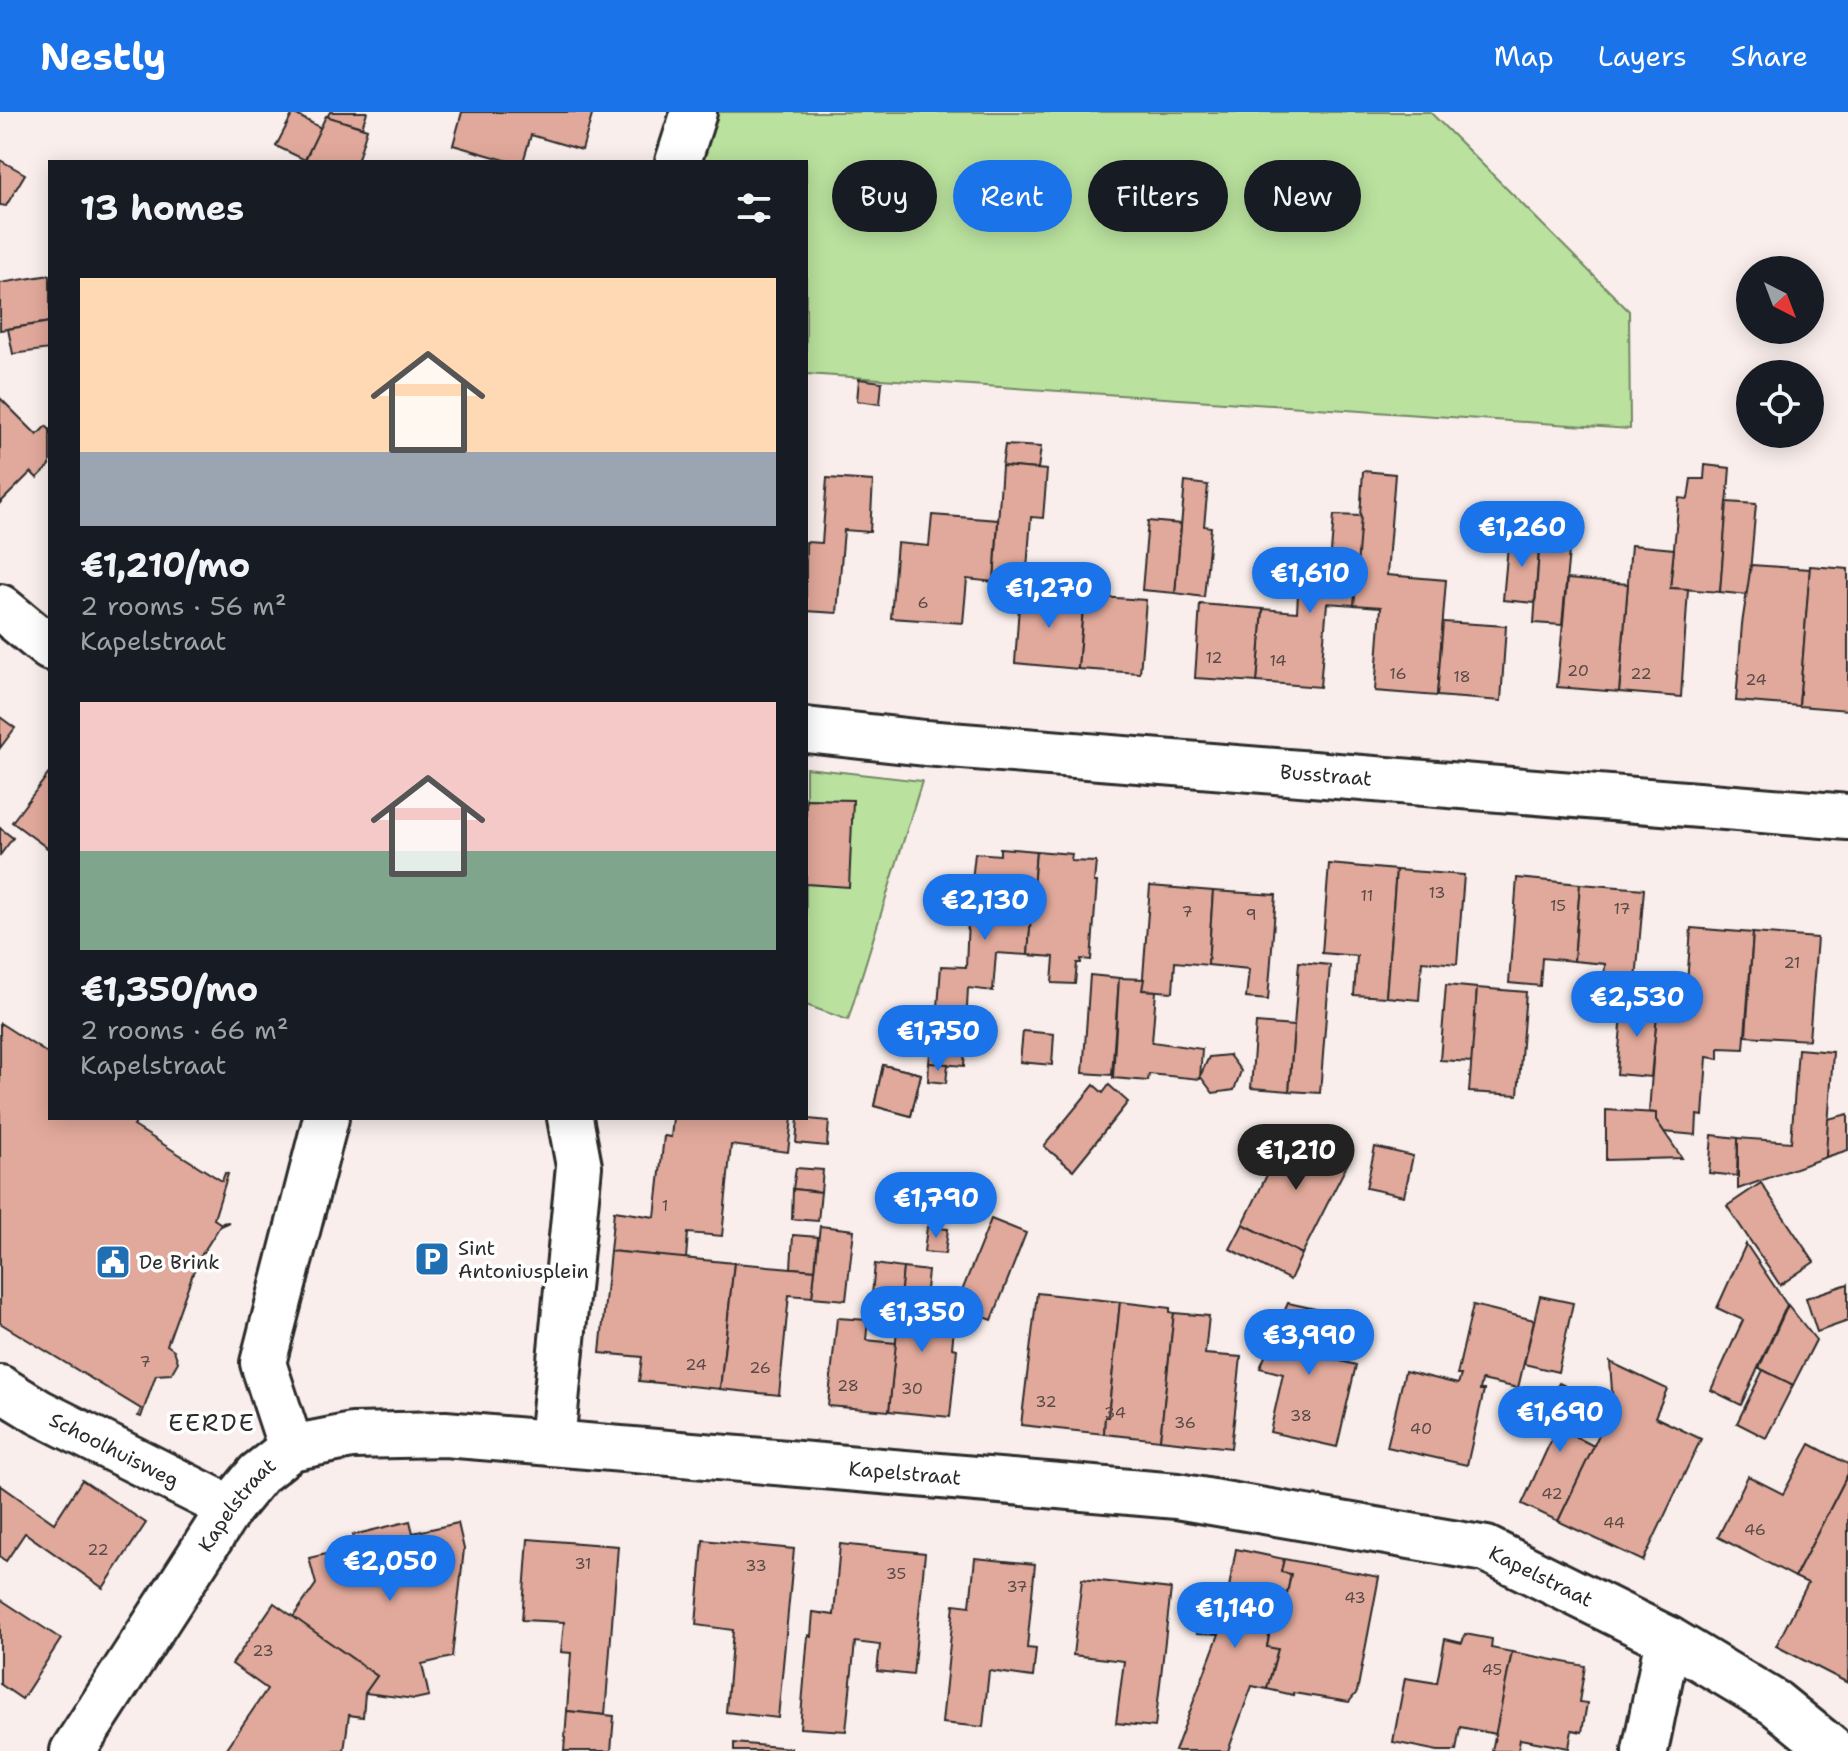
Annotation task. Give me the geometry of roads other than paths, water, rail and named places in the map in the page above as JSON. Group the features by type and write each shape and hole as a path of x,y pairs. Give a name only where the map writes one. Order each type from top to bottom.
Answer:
{"street":[{"path":"679,160 694,112"},
{"path":"0,607 48,646"},
{"name":"Busstraat","path":"808,730 941,745 1848,817"},
{"path":"291,1448 263,1363 325,1120"},
{"path":"552,1442 579,1166 570,1120"},
{"name":"Schoolhuisweg","path":"0,1388 39,1412 230,1508"},
{"name":"Kapelstraat","path":"73,1751 230,1508 258,1474 291,1448 352,1436 445,1434 1177,1496 1486,1549 1668,1639 1775,1703 1834,1751"},
{"path":"1645,1751 1668,1639"}],"place":[{"name":"Sint Antoniusplein","path":"432,1259"},
{"name":"De Brink","path":"113,1262"}],"district":[{"name":"EERDE","path":"212,1423"}]}
